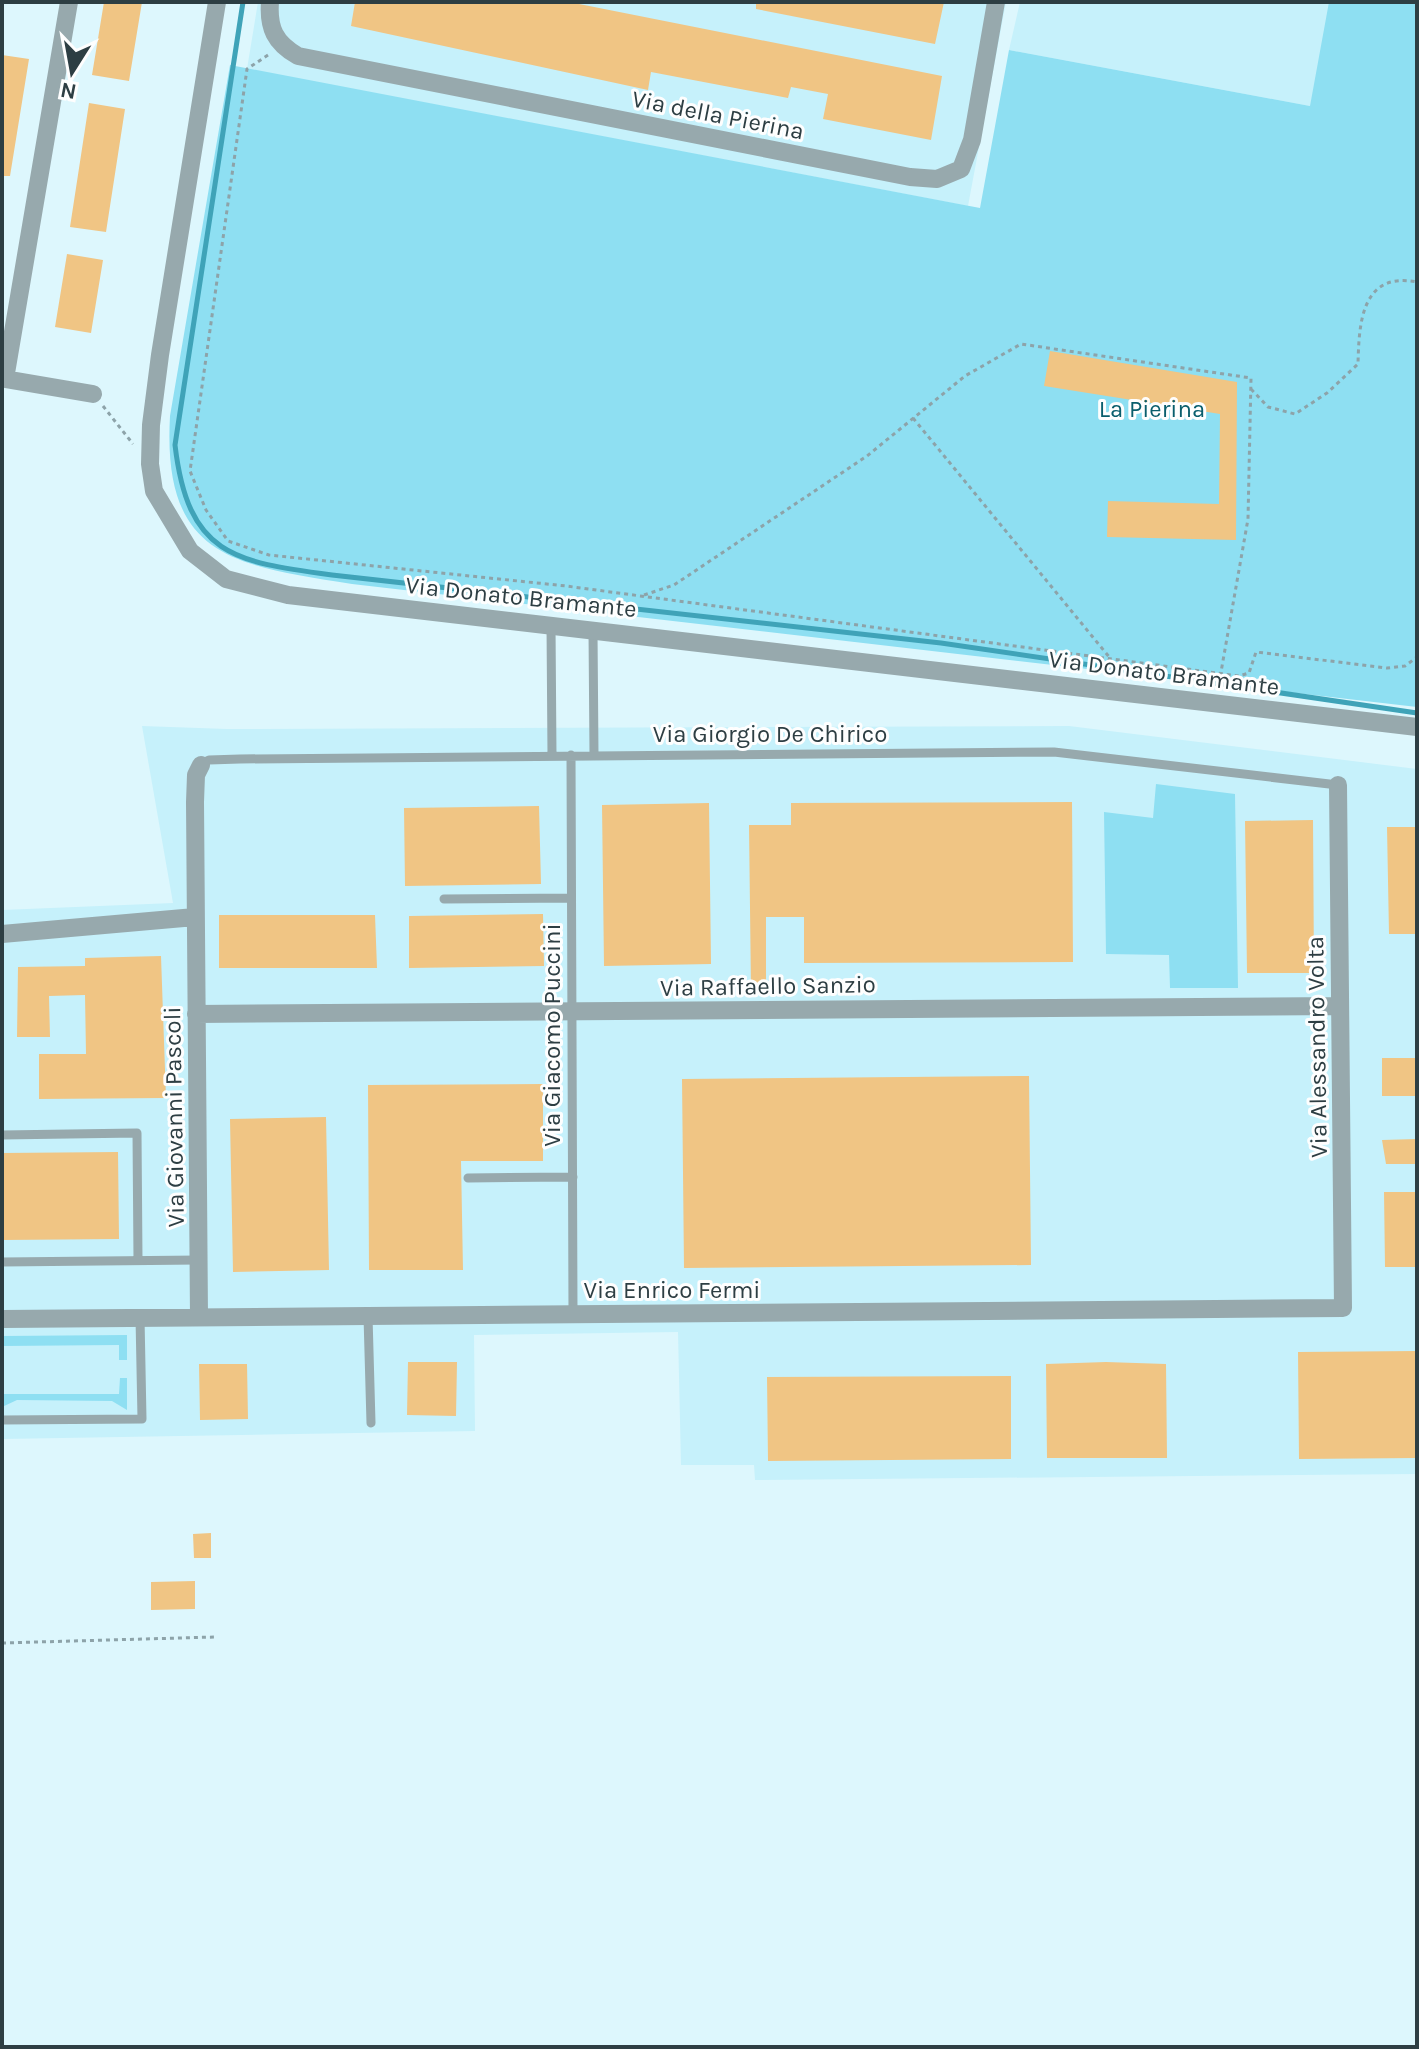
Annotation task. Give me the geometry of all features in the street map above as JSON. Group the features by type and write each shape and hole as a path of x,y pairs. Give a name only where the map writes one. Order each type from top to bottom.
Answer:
{"street":[{"path":"69,2 5,379 93,394"},
{"name":"Via Donato Bramante","path":"217,2 160,355 151,425 150,464 154,491 190,551 226,579 288,595 1417,727"},
{"path":"270,2 270,25 290,51"},
{"name":"Via della Pierina","path":"290,51 910,177 937,179 961,169 972,140 996,2"},
{"name":"Via Giovanni Pascoli","path":"199,1317 195,802 196,775 201,765"},
{"name":"Via Alessandro Volta","path":"1338,785 1343,1308"},
{"path":"2,934 195,917"},
{"name":"Via Raffaello Sanzio","path":"196,1014 1340,1006"},
{"name":"Via Enrico Fermi","path":"2,1319 1343,1308"}],"lane":[{"path":"551,625 552,756"},
{"path":"593,629 594,755"},
{"name":"Via Giorgio De Chirico","path":"201,765 209,760 1054,752 1338,785"},
{"name":"Via Giacomo Puccini","path":"571,755 573,1314"},
{"path":"444,899 571,898"},
{"path":"2,1135 137,1133 138,1260"},
{"path":"468,1178 573,1177"},
{"path":"2,1262 199,1260"},
{"path":"368,1316 371,1423"},
{"path":"2,1420 142,1419 140,1317"}],"path":[{"path":"290,51 247,69 190,471 206,510 228,541 269,555 393,566 640,596 1221,673 1249,673 1256,652 1387,668 1405,666 1417,657"},
{"path":"1251,389 1268,407 1295,414 1306,407 1327,393 1358,364 1359,327 1366,303 1379,287 1417,282"},
{"path":"640,596 674,585 867,456 965,376 1021,344 1251,378 1248,519 1221,673"},
{"path":"93,394 150,464"},
{"path":"913,418 1110,658"},
{"path":"2,1643 215,1637"}],"shaded area":[{"path":"258,2 1006,2 968,206 247,69"},
{"path":"1020,2 1417,2 1417,126 1009,50"},
{"path":"142,726 227,729 1069,726 1417,769 1417,1474 755,1480 754,1465 681,1465 678,1332 474,1335 475,1431 2,1439 2,910 173,903"}],"green space":[{"name":"La Pierina","path":"1329,2 1417,2 1417,707 310,577 241,560 214,546 193,527 179,500 171,463 170,416 230,65 980,208 1009,50 1310,106"},
{"path":"1156,784 1235,794 1238,988 1170,988 1169,955 1106,954 1104,812 1153,818"},
{"path":"127,1335 127,1360 119,1360 119,1345 2,1346 2,1336"},
{"path":"2,1378 3,1394 119,1394 120,1378 127,1378 127,1410 112,1401 17,1400 2,1407"}],"building":[{"path":"104,2 142,2 129,81 92,75"},
{"path":"355,2 569,2 942,76 931,140 823,119 828,94 791,87 788,98 651,72 648,90 351,26"},
{"path":"756,2 944,2 935,44 756,9"},
{"path":"2,55 29,59 10,176 2,176"},
{"path":"89,103 125,109 106,232 70,227"},
{"path":"67,254 103,260 91,333 55,327"},
{"path":"1050,351 1237,382 1236,540 1107,537 1108,501 1219,504 1220,414 1044,386"},
{"path":"1072,802 1073,962 804,963 804,917 766,917 766,991 751,991 749,825 791,825 791,803"},
{"path":"709,803 711,964 604,966 602,805"},
{"path":"539,806 541,884 405,886 404,808"},
{"path":"1313,820 1314,973 1247,973 1245,821"},
{"path":"1387,827 1417,827 1417,934 1389,934"},
{"path":"543,914 544,966 409,968 409,916"},
{"path":"219,915 375,915 377,968 219,968"},
{"path":"161,956 166,1098 39,1099 39,1054 86,1054 85,995 49,996 50,1037 17,1037 18,967 85,966 85,958"},
{"path":"1382,1058 1417,1058 1417,1096 1382,1096"},
{"path":"1029,1076 1031,1265 684,1268 682,1079"},
{"path":"543,1084 543,1161 461,1161 463,1270 369,1270 368,1085"},
{"path":"326,1117 329,1270 233,1272 230,1119"},
{"path":"1417,1139 1417,1164 1386,1164 1382,1140"},
{"path":"118,1152 119,1239 2,1240 2,1153"},
{"path":"1384,1192 1417,1192 1417,1267 1385,1267"},
{"path":"1417,1351 1417,1458 1299,1459 1298,1352"},
{"path":"408,1362 457,1362 456,1416 407,1415"},
{"path":"199,1364 247,1364 248,1419 200,1420"},
{"path":"1046,1364 1166,1364 1167,1458 1047,1458"},
{"path":"1011,1376 1011,1459 768,1461 767,1377"},
{"path":"211,1533 211,1558 194,1558 193,1534"},
{"path":"195,1581 195,1609 151,1610 151,1582"}],"waterway":[{"path":"243,2 175,445 181,482 191,510 204,531 221,546 268,565 332,575 941,643 1417,713"}]}
